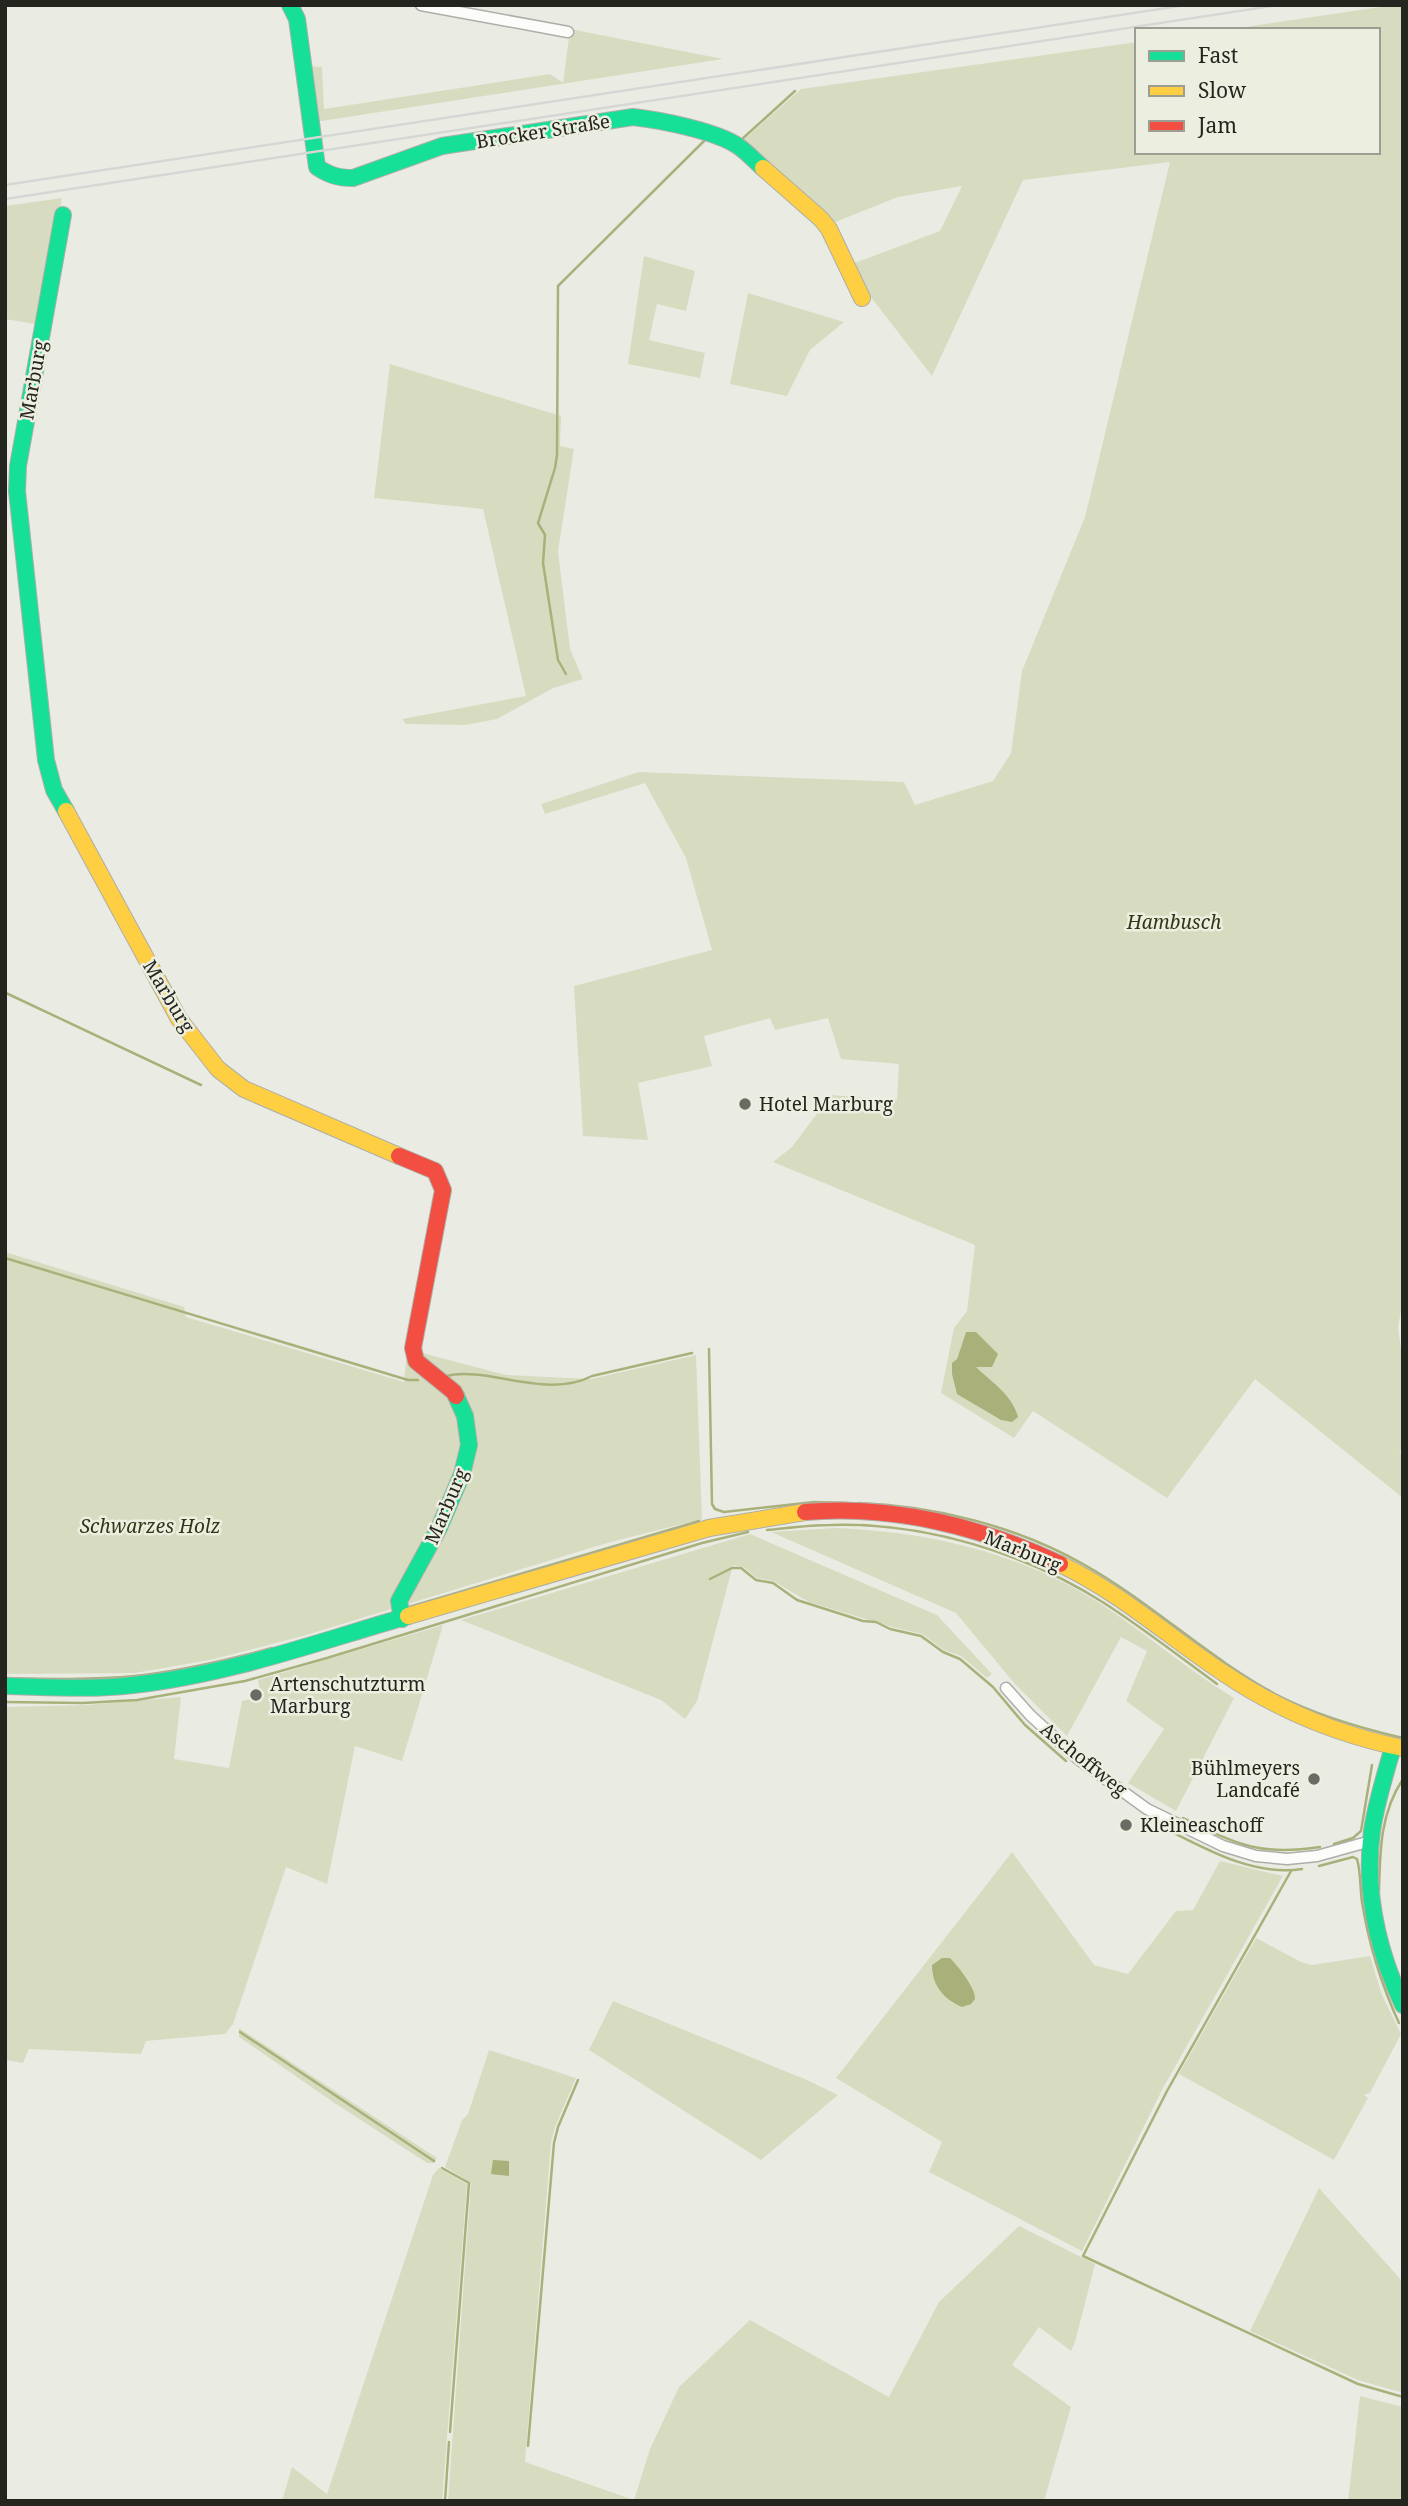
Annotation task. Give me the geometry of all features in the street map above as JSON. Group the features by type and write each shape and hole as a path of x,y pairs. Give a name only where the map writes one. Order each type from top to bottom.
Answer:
{"street":[{"name":"Brocker Straße","path":"290,5 297,19 317,167 324,174 351,179 442,146 633,117 657,120 737,145 821,219 829,229 862,298"},
{"path":"421,5 568,32"},
{"name":"Marburg","path":"63,215 18,466 17,491 46,760 54,790 179,1019 218,1069 244,1089 435,1171 440,1180 443,1190 413,1348 416,1361 454,1392 465,1416 468,1444 462,1474 439,1528 399,1601 402,1619"},
{"name":"Marburg","path":"5,1686 83,1688 134,1685 220,1671 684,1535 753,1518 817,1511 883,1514 937,1522 994,1537 1043,1556 1108,1590 1225,1674 1276,1705 1329,1728 1398,1747"},
{"name":"Aschoffweg","path":"1006,1688 1030,1715 1079,1759 1147,1809 1223,1846 1256,1856 1287,1859 1317,1856 1371,1842"},
{"path":"1398,1747 1371,1842 1374,1912 1385,1958 1403,2005"}],"green space":[{"name":"Hambusch","path":"1403,5 1403,1299 1398,1328 1403,1363 1403,1451 1399,1450 1403,1457 1403,1498 1255,1379 1167,1498 1033,1411 1014,1438 941,1393 954,1328 967,1311 975,1245 773,1162 792,1147 831,1095 897,1100 899,1064 841,1059 828,1018 775,1030 770,1018 704,1036 712,1066 638,1083 648,1140 583,1136 574,986 712,950 686,858 645,783 545,814 541,804 639,772 904,782 915,805 993,781 1011,753 1022,671 1085,517 1170,162 1023,180 932,376 870,296 852,264 940,231 962,186 898,197 833,223 740,143 801,89 1135,42 1135,154 1380,154 1380,28 1239,28","holes":["966,1332 975,1367 994,1384 957,1359"]},
{"path":"570,29 723,59 315,122 308,66 322,67 324,109 550,74 563,83"},
{"path":"62,198 41,325 5,319 5,206"},
{"path":"644,256 695,271 686,311 657,304 649,340 705,353 700,378 628,364"},
{"path":"748,293 844,322 810,350 787,396 730,384"},
{"path":"390,364 561,416 560,446 574,449 558,551 570,649 583,679 553,688 497,719 465,725 406,724 402,719 526,696 483,509 374,498"},
{"name":"Schwarzes Holz","path":"5,1252 184,1307 186,1317 404,1382 407,1349 506,1375 591,1379 696,1355 702,1519 607,1543 303,1636 210,1660 135,1673 5,1674"},
{"path":"835,1528 941,1540 1008,1559 1041,1572 1104,1606 1234,1698 1176,1811 1128,1783 1164,1729 1126,1701 1147,1651 1121,1637 1067,1736 1015,1684 956,1613 771,1532"},
{"path":"750,1534 937,1615 992,1674 987,1678 961,1656 944,1650 922,1634 809,1602 773,1581 757,1578 743,1567 733,1565 697,1701 685,1719 661,1700 461,1620"},
{"path":"443,1625 402,1761 355,1746 327,1884 286,1867 233,2024 225,2034 146,2041 141,2054 29,2049 23,2063 5,2060 5,1707 86,1705 181,1697 174,1759 229,1768 242,1701 260,1697 258,1680"},
{"path":"1012,1852 1094,1965 1128,1974 1176,1911 1193,1910 1220,1861 1283,1876 1163,2088 1082,2251 929,2172 942,2142 836,2078"},
{"path":"1256,1938 1312,1965 1370,1956 1382,1995 1401,2034 1370,2093 1364,2095 1368,2098 1334,2160 1179,2074"},
{"path":"613,2001 838,2095 761,2160 589,2050"},
{"path":"239,2028 437,2158 434,2163 427,2163 239,2037"},
{"path":"489,2050 576,2078 551,2143 525,2462 634,2500 650,2449 679,2387 750,2320 889,2397 939,2302 1019,2226 1095,2264 1071,2351 1039,2327 1012,2365 1071,2407 1044,2501 448,2501 471,2183 445,2167 462,2120 468,2114"},
{"path":"439,2168 467,2184 442,2501 282,2501 292,2467 327,2494 433,2175"},
{"path":"1319,2188 1403,2282 1403,2393 1358,2380 1250,2331"},
{"path":"1360,2396 1403,2407 1403,2501 1348,2501"}],"shaded area":[{"path":"966,1332 976,1332 998,1354 992,1367 976,1367 1001,1389 1011,1402 1018,1417 1012,1422 1001,1420 957,1394 952,1363 957,1359"},
{"path":"942,1958 950,1958 973,1989 975,1999 971,2004 962,2007 949,2000 936,1985 932,1965"},
{"path":"493,2160 509,2161 509,2176 491,2174"}],"waterway":[{"path":"741,140 795,91"},
{"path":"566,674 558,660 543,563 545,535 538,523 557,455 558,286 704,141"},
{"path":"6,993 201,1085"},
{"path":"5,1258 408,1380 418,1380"},
{"path":"709,1349 712,1504 715,1509 724,1512 814,1502 848,1503"},
{"path":"446,1376 480,1375 556,1385 692,1353"},
{"path":"859,1503 917,1508 946,1514 974,1520 1030,1539 1108,1579 1227,1664 1277,1695 1338,1720 1403,1738"},
{"path":"409,1607 699,1521"},
{"path":"767,1530 866,1525 938,1535 973,1544 1042,1569 1074,1585 1147,1632 1217,1684"},
{"path":"5,1702 83,1703 137,1700 245,1681 702,1543 748,1532"},
{"path":"710,1579 732,1568 741,1568 756,1580 773,1583 797,1600 921,1636 943,1652 960,1659 993,1687 1025,1725 1066,1761"},
{"path":"5,1678 86,1679 135,1676 204,1665 272,1648"},
{"path":"1334,1844 1353,1838 1361,1831 1372,1765"},
{"path":"1379,1891 1383,1833 1390,1805 1403,1779"},
{"path":"1183,1818 1249,1846 1281,1850 1320,1847"},
{"path":"1174,1833 1220,1855 1252,1866 1302,1869"},
{"path":"1319,1866 1353,1857 1357,1859 1368,1934 1381,1979 1399,2023"},
{"path":"1291,1871 1167,2091 1083,2256 1358,2384 1403,2397"},
{"path":"240,2032 434,2161"},
{"path":"528,2446 554,2143 578,2080"},
{"path":"442,2168 469,2183 450,2432"},
{"path":"445,2501 449,2442"}],"railway":[{"path":"5,185 1186,5"},
{"path":"5,199 1279,5"}],"traffic: fast":[{"path":"290,5 297,19 317,167 334,176 353,178 442,146 633,117 716,136 738,146 763,168"},
{"path":"63,215 18,466 17,491 46,760 54,790 66,811"},
{"path":"402,1619 399,1601 439,1528 462,1474 469,1445 465,1416 456,1396"},
{"path":"5,1686 101,1687 203,1674 272,1657 408,1616"},
{"path":"1393,1747 1372,1831 1370,1876 1380,1942 1403,2005"}],"traffic: slow":[{"path":"763,168 829,229 862,298"},
{"path":"66,811 179,1019 218,1069 244,1089 399,1156"},
{"path":"408,1616 709,1528 805,1512"},
{"path":"1060,1564 1104,1588 1225,1674 1267,1699 1333,1729 1403,1748"}],"traffic: jam":[{"path":"399,1156 435,1171 443,1190 413,1348 416,1361 456,1396"},
{"path":"805,1512 871,1512 936,1521 999,1539 1060,1564"}],"place":[{"name":"Hotel Marburg","path":"745,1104"},
{"name":"Artenschutzturm Marburg","path":"256,1695"},
{"name":"Bühlmeyers Landcafé","path":"1314,1779"},
{"name":"Kleineaschoff","path":"1126,1825"}]}
